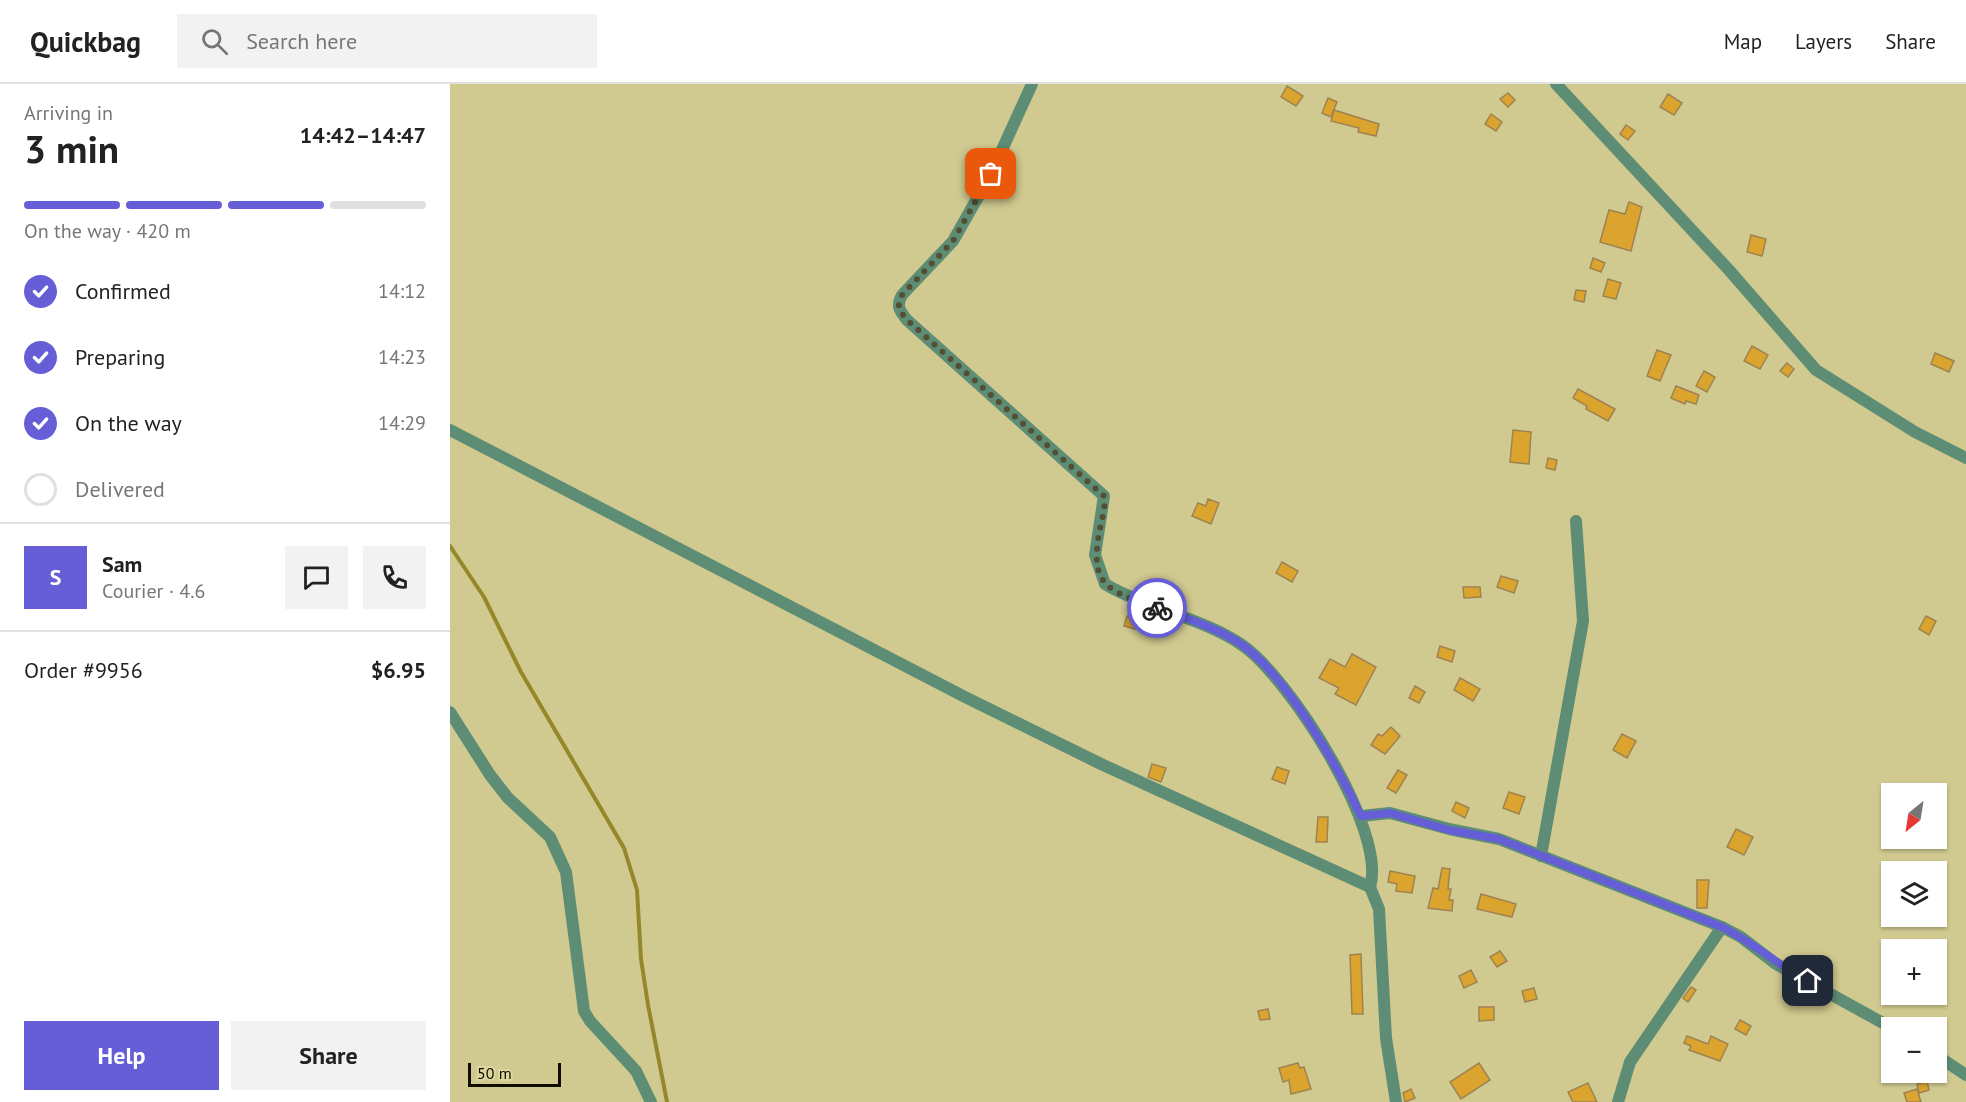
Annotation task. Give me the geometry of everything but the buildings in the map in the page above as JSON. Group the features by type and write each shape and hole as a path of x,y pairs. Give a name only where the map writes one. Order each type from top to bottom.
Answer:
{"street":[{"path":"1032,84 991,174 953,241 902,295 898,309 907,320 1104,496 1095,555 1105,584 1140,602 1233,639 1255,655 1290,695 1351,794 1361,816 1372,873 1370,887 1379,909 1386,1038 1396,1102"},
{"path":"1556,84 1729,270 1816,370 1915,432 1966,458"},
{"path":"450,430 965,697 1111,769 1370,887"},
{"path":"1541,856 1583,621 1576,521"},
{"path":"450,712 490,775 508,798 550,837 566,872 584,1011 590,1021 636,1071 651,1102"},
{"path":"1361,816 1390,813 1408,816 1449,830 1499,839 1722,927 1741,937 1776,964 1881,1022"},
{"path":"1618,1102 1630,1062 1722,927"},
{"path":"1947,1062 1966,1075"}],"waterway":[{"path":"450,546 484,597 521,672 624,848 637,890 641,959 667,1102"}],"way so far":[{"path":"991,174 953,241 902,295 898,309 907,320 1104,496 1105,502 1095,555 1100,576 1105,584 1113,589 1157,608"}],"route":[{"path":"1157,608 1233,639 1255,655 1284,686 1351,794 1361,816 1390,813 1408,816 1449,830 1499,839 1722,927 1741,937 1776,964 1808,981"}]}
